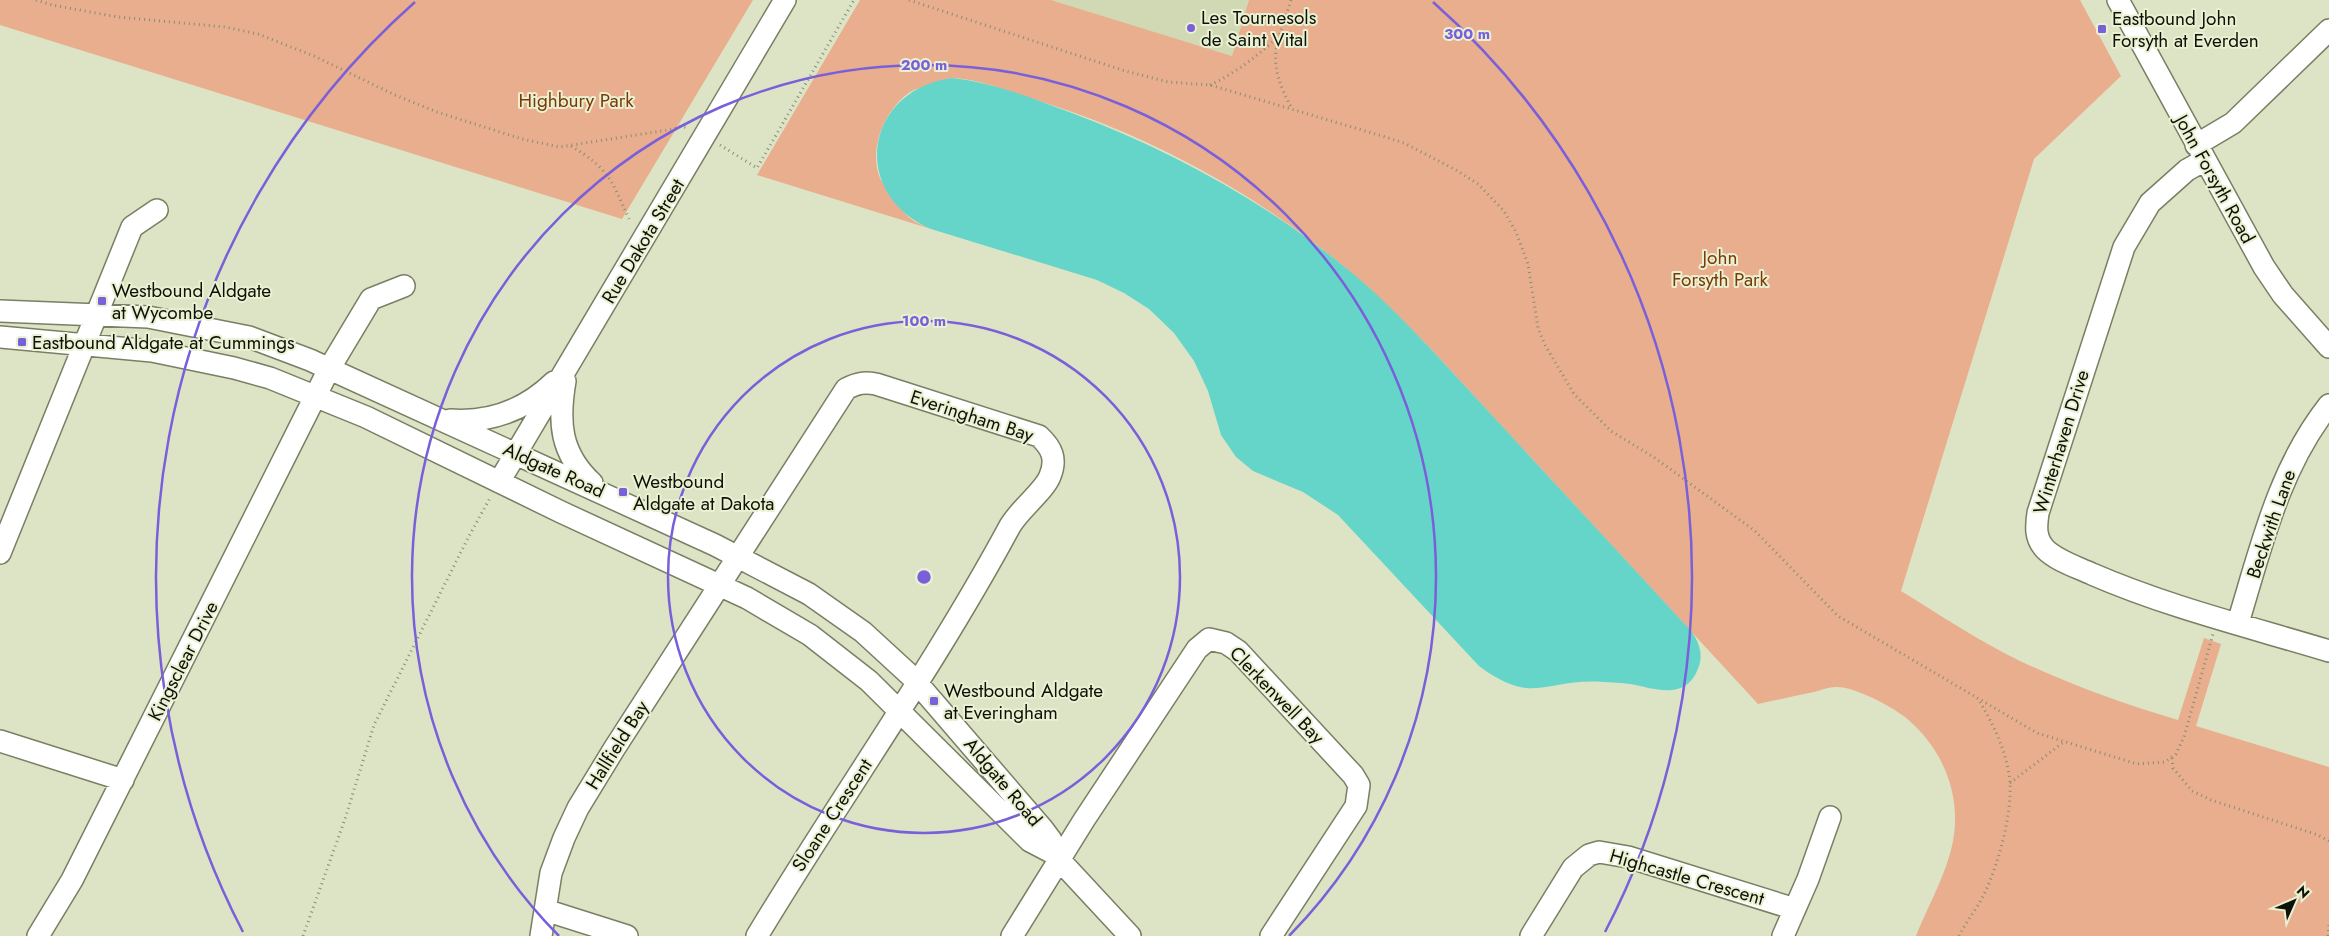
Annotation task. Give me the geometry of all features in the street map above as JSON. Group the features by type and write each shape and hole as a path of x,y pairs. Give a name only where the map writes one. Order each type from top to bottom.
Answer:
{"street":[{"name":"Rue Dakota Street","path":"499,482 785,0"},
{"name":"John Forsyth Road","path":"2118,0 2269,274 2283,295 2329,347"},
{"name":"Winterhaven Drive","path":"2329,30 2201,152 2187,170 2150,203 2124,246 2038,513 2036,525 2037,538 2046,550 2065,562 2136,591 2329,651"},
{"path":"0,553 89,329 132,227 158,210"},
{"name":"Kingsclear Drive","path":"38,936 72,880 322,383 371,299 404,286"},
{"name":"Aldgate Road","path":"0,311 89,329 152,351 234,368 270,378 322,383 439,419 601,492 729,570 780,616 810,635 869,681 909,697 1042,828 1051,840 1056,856"},
{"name":"Aldgate Road","path":"0,338 176,321 249,337 284,349 322,383 366,417 499,482 729,570 809,594 839,614 884,650 909,697 1030,841 1056,856 1130,936"},
{"path":"439,419 485,420 508,413 528,402 567,370"},
{"path":"567,370 561,404 564,439 570,458 581,473 601,492"},
{"name":"Everingham Bay","path":"729,570 840,396 855,384 865,382 876,384 1039,436 1053,453 1054,463 1050,478 1011,523 909,697"},
{"name":"Beckwith Lane","path":"2238,623 2276,500 2301,445 2329,405"},
{"name":"Hallfield Bay","path":"541,936 551,873 578,808 729,570"},
{"name":"Clerkenwell Bay","path":"1056,856 1197,649 1209,640 1226,643 1238,651 1353,775 1359,785 1356,806 1271,936"},
{"name":"Sloane Crescent","path":"757,936 811,846 909,697"},
{"path":"0,741 123,780"},
{"path":"1783,936 1808,879 1830,817"},
{"name":"Highcastle Crescent","path":"1531,936 1574,868 1589,855 1600,852 1628,856 1794,909"},
{"path":"1012,936 1056,856"},
{"path":"545,910 627,936"}],"path":[{"path":"36,0 52,5 118,17 225,27 258,34 314,56 395,95 464,122 522,139 560,147 630,137 681,126 696,130 757,168 854,0"},
{"path":"909,0 1131,72 1168,82 1210,85 1404,143 1436,158 1478,184 1504,211 1516,232 1528,264 1538,328 1545,345 1574,394 1617,435 1654,458 1755,531 1838,616 2037,733 2137,764 2166,762 2176,754 2184,737 2218,617"},
{"path":"1291,0 1274,50 1275,67 1283,91 1293,110"},
{"path":"1210,85 1226,78 1247,64 1279,37"},
{"path":"570,146 598,164 610,177 629,219"},
{"path":"303,936 345,820 374,725 468,538 499,482"},
{"path":"1959,936 1967,920 1986,892 1995,869 2002,845 2010,783 1998,736 1979,700"},
{"path":"2010,783 2065,741"},
{"path":"2172,757 2173,768 2192,791 2212,800 2318,835 2329,841"},
{"path":"2328,936 2329,925"}],"shaded area":[{"name":"Les Tournesols de Saint Vital","path":"1051,0 1249,0 1232,56"}],"green space":[{"name":"Highbury Park","path":"0,0 753,0 622,219 0,25"},
{"name":"John Forsyth Park","path":"860,0 1051,0 1232,56 1249,0 2080,0 2121,76 2034,159 1901,591 2020,661 2098,694 2178,720 2204,638 2221,644 2196,726 2329,767 2329,936 1916,936 1946,865 1953,841 1955,823 1951,788 1946,772 1929,742 1918,729 1905,717 1881,702 1862,693 1843,688 1836,687 1758,704 1429,347 1387,305 1353,275 1308,238 1272,213 1235,189 1197,168 1118,130 1077,114 995,87 975,81 954,78 914,90 901,99 886,119 881,130 876,155 880,178 894,199 907,215 931,229 757,175"}],"water":[{"path":"952,78 998,87 1043,102 1108,127 1178,160 1245,197 1278,218 1310,240 1353,274 1429,347 1692,632 1699,646 1701,656 1697,671 1691,680 1684,686 1676,689 1658,690 1630,684 1606,682 1584,682 1527,688 1498,678 1479,666 1338,515 1303,492 1253,471 1236,457 1221,435 1208,391 1194,361 1174,333 1149,309 1124,293 1097,280 931,229 905,213 887,192 878,169 878,145 885,122 900,102 922,86"}],"place":[{"name":"Les Tournesols de Saint Vital","path":"1191,28"},
{"name":"Eastbound John Forsyth at Everden","path":"2102,29"},
{"name":"Westbound Aldgate at Wycombe","path":"102,301"},
{"name":"Eastbound Aldgate at Cummings","path":"22,342"},
{"name":"Westbound Aldgate at Dakota","path":"623,492"},
{"name":"Westbound Aldgate at Everingham","path":"934,701"}]}
